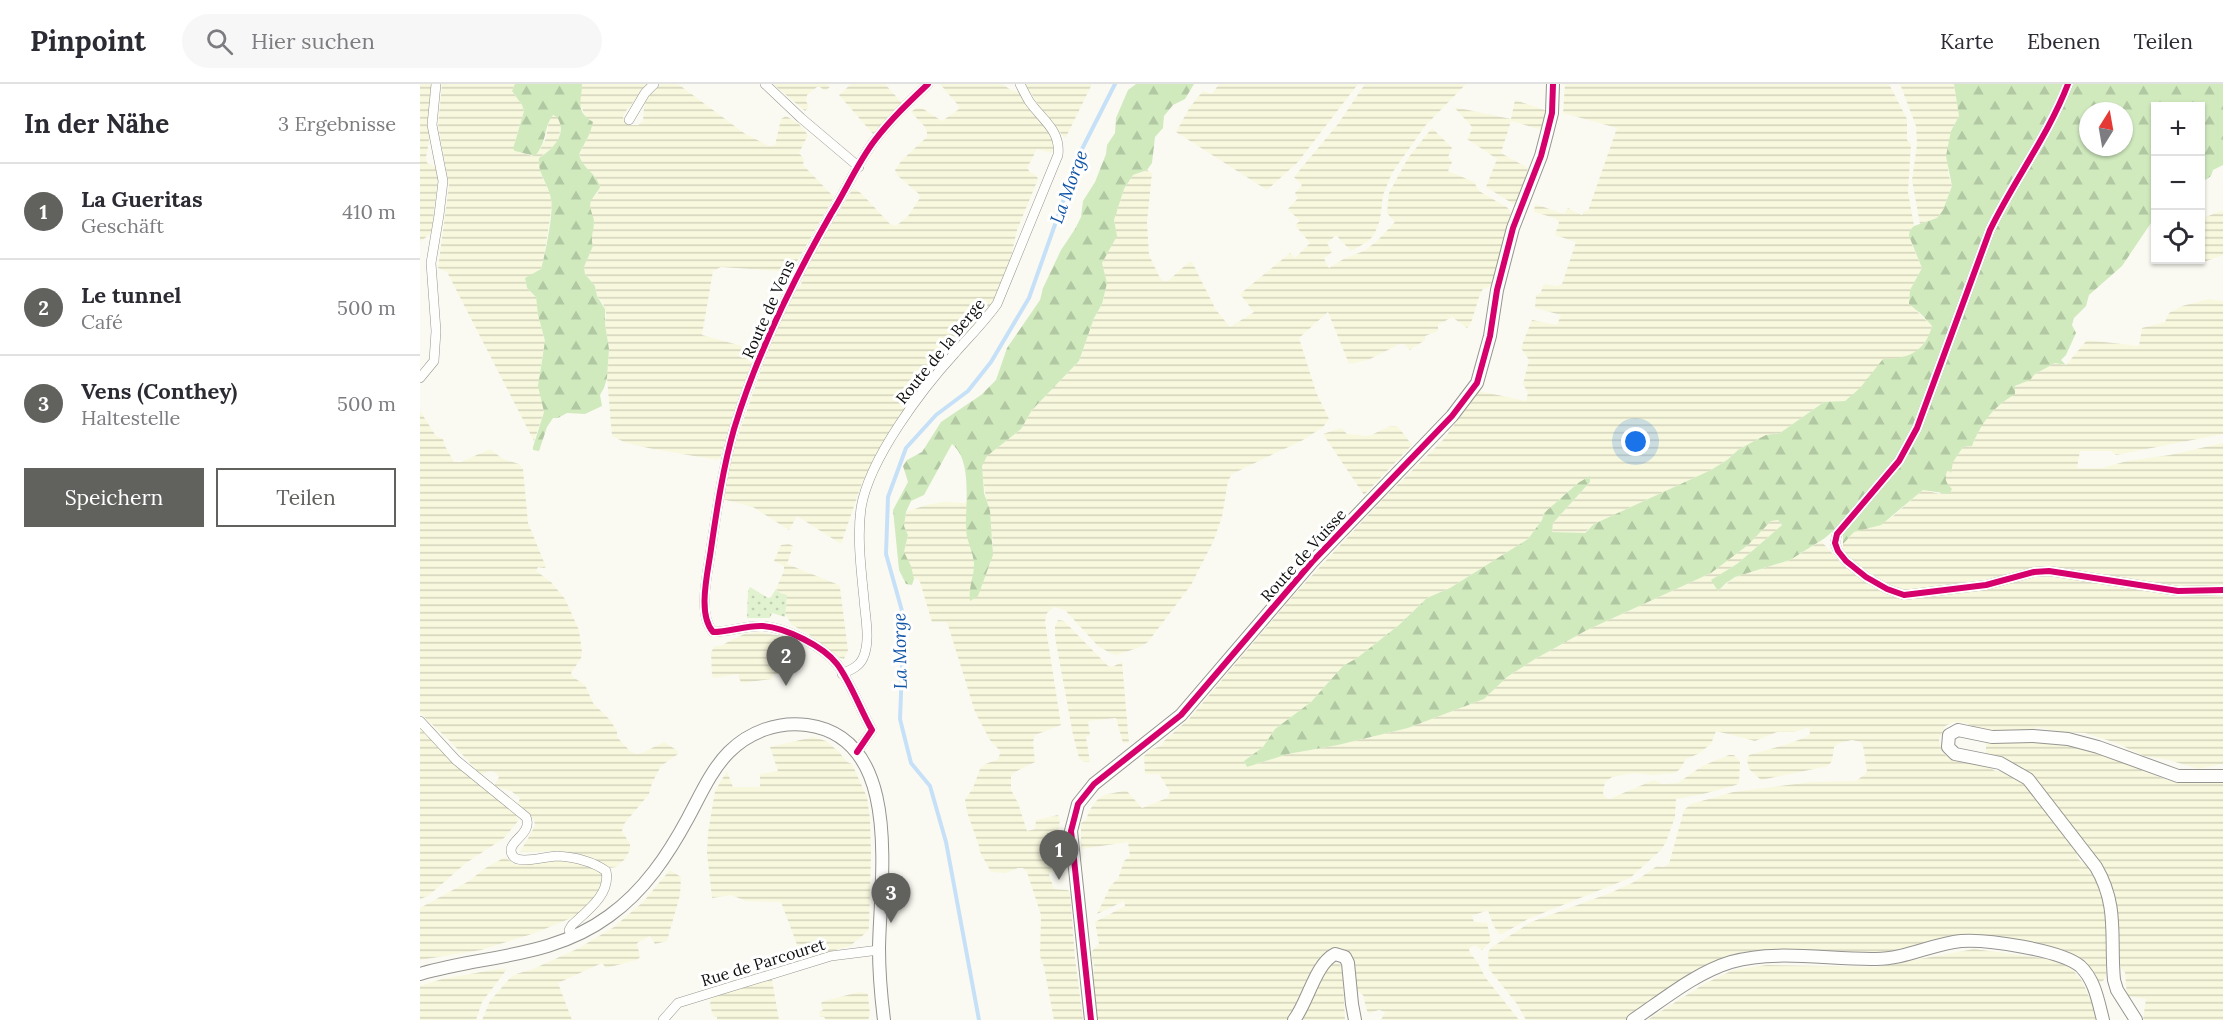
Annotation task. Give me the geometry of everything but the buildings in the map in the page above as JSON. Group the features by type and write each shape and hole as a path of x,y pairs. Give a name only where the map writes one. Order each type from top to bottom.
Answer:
{"street":[{"path":"420,378 434,361 436,330 431,263 443,181 432,125 436,84"},
{"path":"629,120 645,93 654,84"},
{"path":"765,84 859,167"},
{"name":"Route de Vens","path":"842,674 836,663 799,637 773,628 741,627 726,632 713,632 707,625 705,602 722,480 735,428 775,319 807,255 874,142 901,109 928,84"},
{"name":"Route de la Berge","path":"842,674 859,664 865,651 860,523 865,492 871,475 879,457 909,412 954,354 988,318 997,304 1058,155 1059,147 1054,131 1030,102 1020,84"},
{"name":"Route de Vuisse","path":"1091,1020 1071,831 1078,804 1094,784 1180,715 1312,562 1452,416 1477,383 1490,336 1497,290 1514,228 1547,133 1552,113 1553,84"},
{"path":"2068,84 2047,132 2006,198 1990,230 1917,428 1899,461 1837,534 1835,543 1846,561 1866,577 1887,589 1904,595 1986,585 2024,574 2049,571 2178,591 2223,590"},
{"path":"842,674 872,730 856,752"},
{"path":"420,721 456,760 526,817 529,823 528,828 513,845 511,850 513,857 519,861 525,861 558,856 587,862 606,870 608,877 601,896 569,930 573,938"},
{"path":"420,974 537,950 573,938 609,916 637,891 669,850 728,753 745,738 765,728 786,724 805,724 835,735 856,752 867,767 873,781 880,813 879,950 884,1020"},
{"path":"2136,1020 2124,1002 2114,980 2112,909 2107,890 2096,867 2028,779 2000,763 1955,754 1948,747 1948,740 1952,732 1958,730 1992,737 2032,736 2068,739 2098,747 2178,776 2223,776"},
{"path":"1632,1020 1710,971 1748,958 1891,958 1960,941 1981,941 2005,945 2057,954 2070,960 2080,967 2093,985 2103,1020"},
{"name":"Rue de Parcouret","path":"663,1020 681,1002 831,956 879,950"},
{"path":"1294,1020 1301,1011 1326,959 1335,954 1345,957 1348,963 1355,1020"}],"green space":[{"path":"420,84 432,84 426,158 427,163 436,167 438,177 432,229 430,234 420,242"},
{"path":"442,84 515,84 512,91 524,111 515,142 526,154 532,156 541,148 546,138 549,120 553,115 561,121 559,139 539,158 552,205 544,257 541,269 525,279 527,288 536,297 545,341 539,378 544,412 534,441 447,272 438,268 449,185 438,126"},
{"path":"515,84 582,84 581,109 583,114 593,122 579,154 583,164 596,178 600,187 591,202 590,208 594,222 593,246 584,267 585,274 595,286 597,296 605,309 609,349 607,378 600,395 602,406 585,414 567,413 553,418 547,427 539,451 533,450 533,447 544,412 538,386 545,341 536,297 527,288 525,278 541,269 550,223 551,199 540,169 539,158 554,146 561,129 557,117 553,115 542,145 535,156 515,151 513,149 524,111 512,91"},
{"path":"582,84 648,84 623,117 628,125 638,125 643,121 644,106 648,97 661,84 678,84 744,133 769,146 775,145 781,119 786,116 798,123 808,135 799,153 804,159 803,165 834,197 791,272 721,267 713,271 702,335 755,352 754,362 720,458 717,460 626,443 612,436 607,378 609,349 605,324 606,313 603,303 597,296 595,286 585,274 584,267 593,246 591,239 594,222 590,210 591,199 598,193 600,186 595,177 583,166 579,154 590,133 582,108 578,103"},
{"path":"773,84 827,84 830,87 825,91 817,87 807,95 806,101 809,107 805,111"},
{"path":"851,84 885,84 902,103 873,134 839,95"},
{"path":"940,84 1002,84 1019,92 1049,130 1054,148 1051,153 1037,149 1027,168 1038,179 1017,230 1009,266 997,295 982,318 945,354 876,454 862,483 841,544 797,516 789,530 753,507 722,499 731,456 785,308 801,285 805,267 852,190 855,189 862,194 890,224 896,226 909,215 920,198 919,194 898,176 895,170 902,160 927,137 925,127 911,112 916,108 922,108 942,121 959,109"},
{"path":"1025,84 1092,84 1066,137 1045,115"},
{"path":"1136,84 1194,84 1185,99 1173,105 1164,116 1163,128 1155,137 1152,163 1147,170 1133,175 1124,189 1114,220 1117,236 1102,263 1107,283 1102,304 1094,318 1079,361 1032,410 1021,429 987,456 982,466 984,493 990,511 993,555 978,596 970,601 974,565 966,533 965,472 959,452 952,444 924,495 911,501 906,512 904,526 908,535 904,552 914,579 912,585 906,584 899,570 893,510 908,482 903,466 907,460 922,452 941,422 981,395 996,380 1007,348 1040,300 1043,288 1061,250 1081,217 1083,201 1095,182 1106,154 1107,145 1115,133 1116,118 1128,90"},
{"path":"1219,84 1358,84 1298,162 1267,190 1176,132 1190,107 1203,91 1212,94"},
{"path":"1365,84 1466,84 1425,126 1392,173 1383,195 1380,220 1374,235 1351,251 1336,235 1327,243 1332,252 1324,258 1329,268 1345,258 1364,251 1395,222 1387,213 1389,193 1408,158 1432,128 1452,148 1448,157 1452,162 1448,171 1474,182 1479,191 1508,208 1511,213 1493,283 1483,289 1480,294 1471,323 1467,328 1452,317 1438,325 1438,331 1425,336 1425,340 1410,350 1404,344 1400,344 1368,360 1349,364 1328,312 1299,338 1316,392 1329,419 1323,427 1303,440 1232,474 1228,481 1222,517 1213,542 1191,585 1148,642 1117,655 1112,654 1098,646 1065,610 1054,607 1047,613 1045,622 1061,725 1035,735 1033,742 1035,762 1011,776 1011,790 1027,831 1035,829 1036,820 1058,815 1060,820 1058,833 1063,859 1068,868 1050,872 1049,875 1054,889 1068,890 1070,893 1083,1020 1054,1020 1040,956 1041,915 1027,872 1023,868 1018,868 1006,873 991,872 979,850 967,812 965,800 973,788 980,769 985,764 997,760 1001,752 990,740 975,712 948,625 946,622 932,622 920,582 914,579 904,552 908,535 904,526 906,512 943,502 967,503 966,529 974,560 974,579 969,592 983,580 990,565 993,542 981,466 987,456 1021,429 1032,410 1079,361 1094,318 1102,304 1107,283 1102,263 1116,236 1114,220 1124,189 1133,175 1147,170 1152,173 1147,222 1149,255 1159,276 1163,281 1168,281 1189,262 1192,262 1216,310 1230,327 1254,312 1240,294 1290,253 1295,258 1310,243 1295,225 1300,221 1288,209 1298,198 1295,193 1302,185 1294,177 1338,124"},
{"path":"1565,84 1889,84 1907,119 1907,140 1911,144 1908,192 1914,226 1910,230 1910,240 1922,268 1910,290 1909,304 1932,326 1930,335 1916,354 1900,359 1845,401 1824,402 1780,433 1766,435 1738,450 1711,470 1594,524 1584,533 1552,532 1553,523 1590,482 1578,483 1544,513 1542,520 1528,539 1450,588 1427,598 1399,625 1357,658 1343,666 1311,702 1275,729 1263,747 1244,761 1247,767 1288,754 1408,728 1484,699 1507,677 1587,630 1711,573 1748,545 1771,521 1778,520 1782,525 1737,564 1712,580 1718,591 1735,577 1790,560 1821,541 1842,564 1856,574 1884,592 1901,598 1958,594 2042,576 2054,576 2174,597 2223,596 2223,764 2198,769 2169,760 2144,756 2116,743 2085,733 2059,732 2037,727 2030,733 1986,732 1965,723 1954,722 1945,726 1939,740 1942,752 1949,758 1961,762 2006,772 2024,784 2040,801 2076,850 2078,859 2091,869 2102,891 2107,922 2106,976 2099,983 2092,970 2081,958 2061,949 1965,935 1884,954 1739,953 1729,956 1675,986 1626,1020 1526,1020 1517,1004 1489,969 1488,952 1492,947 1531,922 1610,893 1634,882 1657,866 1663,867 1669,864 1684,810 1691,804 1733,792 1811,782 1856,781 1865,774 1867,771 1863,746 1861,742 1852,740 1839,743 1834,747 1832,761 1828,766 1761,780 1749,769 1747,760 1749,755 1806,737 1810,734 1809,727 1794,732 1777,732 1755,741 1716,731 1711,744 1698,754 1686,759 1675,773 1652,775 1634,773 1612,777 1605,782 1603,793 1609,799 1654,780 1662,784 1678,783 1702,766 1729,755 1734,755 1740,762 1739,783 1736,785 1676,799 1675,817 1666,842 1661,850 1630,878 1528,919 1502,934 1499,934 1493,925 1488,910 1472,916 1474,922 1487,923 1491,941 1482,950 1475,945 1471,947 1470,953 1485,977 1519,1020 1381,1020 1385,1012 1379,1010 1369,1013 1367,1011 1363,995 1357,991 1353,959 1347,952 1339,949 1321,957 1288,1020 1098,1020 1092,994 1094,967 1091,952 1099,944 1095,922 1125,906 1124,901 1097,914 1111,885 1118,879 1124,861 1130,856 1128,842 1081,849 1081,823 1086,820 1089,811 1104,795 1123,791 1127,791 1142,808 1167,798 1170,792 1159,774 1145,774 1144,756 1152,749 1161,746 1189,719 1293,596 1384,498 1443,440 1479,391 1526,401 1528,393 1523,384 1529,360 1521,348 1527,332 1532,320 1557,325 1561,315 1535,308 1536,295 1540,294 1544,284 1557,286 1562,284 1576,242 1555,235 1559,222 1555,218 1534,212 1535,204 1564,214 1568,208 1582,215 1584,211 1588,211 1617,128 1563,113"},
{"path":"1900,84 1954,84 1959,116 1951,131 1948,173 1952,186 1943,210 1937,218 1920,224 1912,180 1917,145 1916,126"},
{"path":"1954,84 2223,84 2223,165 2213,170 2211,176 2205,180 2205,102 2151,102 2151,223 2122,266 2089,295 2086,306 2074,318 2072,325 2076,333 2066,355 2061,360 2066,365 2055,363 2035,374 2030,380 2015,386 2015,394 1989,416 1972,446 1963,447 1953,462 1951,473 1948,469 1946,475 1946,480 1952,489 1949,494 1923,490 1881,525 1854,532 1843,544 1843,522 1825,538 1790,560 1735,577 1718,591 1711,580 1737,564 1782,525 1778,520 1771,521 1748,545 1711,573 1587,630 1507,677 1484,699 1408,728 1288,754 1247,767 1244,761 1263,747 1275,729 1311,702 1343,666 1357,658 1399,625 1427,598 1450,588 1528,539 1542,520 1544,513 1578,483 1590,476 1590,482 1553,523 1552,532 1585,533 1594,524 1711,470 1754,441 1766,435 1780,433 1824,402 1845,401 1860,388 1883,359 1900,358 1920,348 1932,326 1909,304 1910,290 1922,268 1909,236 1914,226 1937,218 1943,210 1952,186 1946,156 1951,131 1959,116"},
{"path":"1515,100 1545,110 1546,114 1542,130 1511,121 1501,153 1528,168 1517,205 1486,187 1497,159 1467,139 1473,128 1454,107 1511,119"},
{"path":"2223,210 2223,255 2205,262 2205,217"},
{"path":"2209,299 2223,301 2223,434 2116,455 2111,451 2080,451 2077,468 2102,468 2223,443 2223,586 2182,587 2058,568 1908,591 1896,589 1882,581 1850,559 1843,551 1843,544 1854,532 1865,527 1871,528 1892,517 1923,490 1940,494 1946,482 1948,468 1963,447 1972,446 1983,421 2005,400 2015,394 2015,387 2055,363 2066,365 2087,340 2139,346 2142,328 2165,322 2169,313 2182,306"},
{"path":"420,411 436,436 443,439 454,462 461,462 490,449 503,459 519,464 523,469 528,523 546,567 538,567 536,571 551,582 565,599 579,630 582,652 581,658 571,673 573,677 585,685 593,703 610,720 617,731 617,737 630,751 636,754 642,753 664,742 678,751 678,754 661,766 649,794 624,824 622,831 630,844 630,850 625,859 616,867 610,868 561,851 520,852 535,826 534,820 518,803 520,798 511,791 494,786 499,777 496,773 491,771 479,773 420,713"},
{"path":"1390,426 1399,428 1412,445 1364,495 1323,434 1341,428 1347,434 1369,436"},
{"path":"781,545 793,546 787,564 839,585 848,650 844,659 792,625 785,614 787,600 776,589 784,566 774,561"},
{"path":"750,587 768,598 776,589 787,595 785,617 772,613 770,618 747,618"},
{"path":"1058,620 1064,621 1108,666 1112,667 1122,662 1129,743 1123,743 1116,718 1090,721 1088,722 1090,735 1086,737 1090,762 1084,762 1079,758 1073,735 1055,637 1055,626"},
{"path":"758,632 782,636 797,643 798,666 796,670 772,675 772,679 741,683 738,674 714,678 712,676 711,652 715,646 720,646 744,634"},
{"path":"420,726 516,815 518,821 504,838 466,863 428,896 420,899"},
{"path":"813,737 826,741 847,762 852,764 867,797 871,855 869,927 868,931 850,946 806,958 801,956 781,902 746,901 731,895 712,898 707,853 715,791 727,771 733,787 760,787 760,774 778,771 770,747"},
{"path":"2026,741 2071,744 2142,768 2142,771 2168,780 2194,783 2223,782 2223,1020 2143,1020 2146,999 2127,996 2125,972 2121,968 2118,956 2114,901 2042,787 2028,773 1986,754 1986,742"},
{"path":"505,857 514,864 520,865 548,860 588,864 604,873 607,886 581,914 535,933 481,950 420,960 420,908 469,881"},
{"path":"670,870 681,877 680,895 667,941 655,944 650,936 637,943 640,957 637,960 606,968 602,963 558,983 572,1020 482,1020 490,1001 510,978 579,948 614,927 643,902"},
{"path":"1974,949 2042,958 2059,962 2073,970 2082,981 2092,1003 2096,1020 1647,1020 1704,984 1733,970 1767,965 1876,967"},
{"path":"1331,963 1340,964 1342,968 1345,1020 1299,1020"},
{"path":"507,969 482,1002 476,1020 420,1020 420,986 442,979"},
{"path":"770,978 779,1020 717,1020 717,1017 713,1016 710,1004 714,996"},
{"path":"859,992 868,995 870,1014 868,1020 826,1020 820,1017 819,1012 823,1010 821,1003 824,1001"}],"waterway":[{"name":"La Morge","path":"979,1020 946,842 930,786 911,763 900,719 904,618 886,554 888,497 906,448 936,415 968,391 991,362 1029,298 1081,151 1115,84"}],"cycle path":[{"path":"857,752 872,730 846,679 831,657 793,634 772,627 744,627 713,632 706,615 706,581 721,488 734,429 753,373 776,318 869,149 881,132 928,84"},
{"path":"1091,1020 1071,831 1078,804 1094,784 1181,715 1312,562 1452,416 1477,383 1490,336 1497,290 1513,228 1541,156 1547,133 1552,113 1553,84"},
{"path":"2068,84 2051,122 1990,230 1917,428 1899,461 1837,534 1835,543 1846,561 1866,577 1887,589 1904,595 1986,585 2034,572 2049,571 2178,591 2223,590"}],"place":[{"name":"Le tunnel","path":"786,686"},
{"name":"La Gueritas","path":"1059,880"},
{"name":"Vens (Conthey)","path":"891,923"}]}
